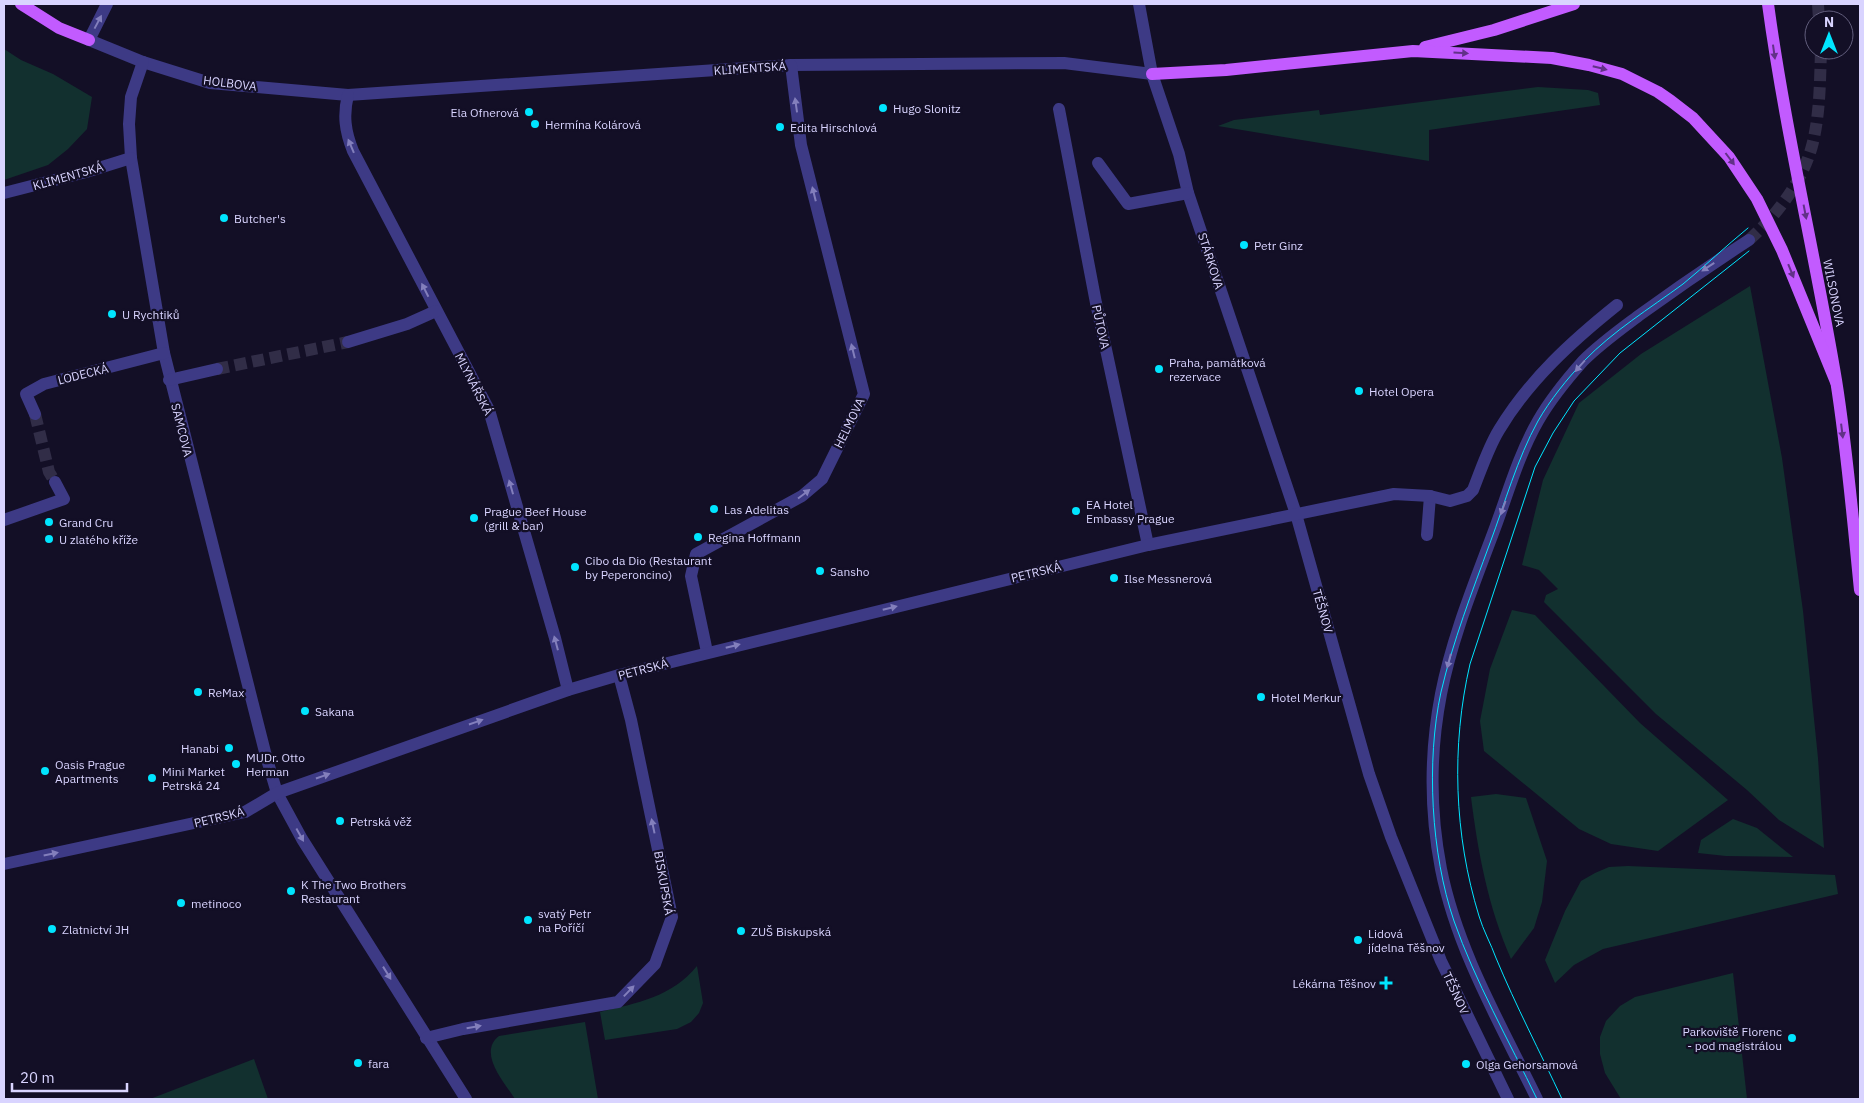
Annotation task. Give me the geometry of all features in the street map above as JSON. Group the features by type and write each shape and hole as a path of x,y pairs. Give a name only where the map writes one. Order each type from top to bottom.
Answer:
{"main road":[{"path":"21,4 58,28 89,40"},
{"path":"1413,51 1494,30 1574,4"},
{"name":"WILSONOVA","path":"1768,4 1777,73 1823,304 1836,382 1860,590"},
{"path":"1152,74 1226,70 1413,51 1552,58 1622,74 1658,92 1693,118 1712,136 1746,181 1782,250 1836,382"}],"street":[{"path":"89,40 107,4"},
{"name":"STÁRKOVA","path":"1139,4 1152,74 1179,154 1188,193 1296,514"},
{"name":"HOLBOVA","path":"89,40 143,62 210,83 348,95"},
{"name":"SAMCOVA","path":"143,62 131,97 128,124 131,158 164,353 169,380 277,793"},
{"name":"KLIMENTSKÁ","path":"348,95 791,65 1064,64 1152,74"},
{"name":"HELMOVA","path":"707,652 691,576 696,554 802,496 822,479 864,394 802,145 791,65"},
{"name":"MLYNÁŘSKÁ","path":"348,95 344,122 350,144 489,410 568,690"},
{"name":"PŮTOVA","path":"1059,109 1096,303 1148,545"},
{"name":"KLIMENTSKÁ","path":"4,194 131,158"},
{"path":"1098,163 1128,204 1188,193"},
{"path":"1536,1099 1484,990 1454,920 1441,869 1433,814 1433,764 1441,694 1458,629 1520,461 1538,421 1558,391 1583,362 1610,337 1685,282 1749,240"},
{"path":"1296,514 1394,494 1430,496 1450,501 1467,496 1473,490 1498,432 1520,398 1579,336 1617,305"},
{"path":"348,342 407,324 436,310"},
{"name":"LODECKÁ","path":"35,414 26,394 44,384 164,353"},
{"path":"169,380 217,369"},
{"path":"4,520 64,499 55,482"},
{"path":"1428,535 1430,496"},
{"name":"PETRSKÁ","path":"4,864 245,812 277,793 568,690 619,675 1148,545 1296,514"},
{"name":"TĚŠNOV","path":"1296,514 1369,774 1391,837 1442,961 1508,1099"},
{"name":"BISKUPSKÁ","path":"426,1038 462,1029 618,1002 655,964 672,917 619,675"},
{"path":"277,793 302,839 466,1099"}],"green space":[{"path":"4,49 21,60 53,74 92,97 87,129 68,149 48,165 4,180"},
{"path":"1538,87 1588,90 1598,93 1600,105 1429,130 1429,161 1218,126 1234,120 1319,110 1320,115"},
{"path":"1750,286 1782,458 1803,611 1818,758 1824,848 1779,820 1747,790 1656,714 1544,602 1546,595 1558,589 1539,570 1522,565 1543,480 1579,403 1641,354"},
{"path":"1512,610 1535,615 1640,723 1728,800 1658,851 1611,844 1579,829 1484,751 1480,721 1490,669"},
{"path":"1496,794 1526,798 1547,861 1542,902 1534,928 1511,959 1496,920 1485,880 1471,797"},
{"path":"1733,819 1757,828 1793,857 1726,856 1698,853 1701,840"},
{"path":"1628,866 1835,875 1838,894 1603,949 1574,965 1555,983 1545,960 1565,911 1581,881 1609,867"},
{"path":"697,966 703,1003 699,1013 691,1022 677,1029 605,1040 600,1012 640,1002 665,992 687,977"},
{"path":"1733,973 1747,1099 1621,1099 1605,1073 1600,1054 1600,1037 1606,1021 1620,1006 1635,997"},
{"path":"585,1022 598,1099 515,1099 500,1077 492,1059 493,1043 499,1036"},
{"path":"254,1059 268,1099 150,1099"}],"tunnel":[{"path":"1818,4 1818,10"},
{"path":"1749,240 1770,219 1788,196 1809,156 1817,119 1821,60"},
{"path":"217,369 348,342"},
{"path":"35,414 49,472 55,482"}],"tram line":[{"path":"1537,1099 1472,966 1446,895 1436,837 1432,777 1433,747 1441,692 1463,617 1512,481 1524,450 1548,405 1571,375 1595,350 1619,330 1683,284 1748,228"},
{"path":"1562,1099 1520,1011 1481,921 1464,854 1460,822 1458,758 1464,695 1470,664 1535,467 1553,433 1574,401 1620,353 1749,251"}],"place":[{"name":"Hugo Slonitz","path":"883,108"},
{"name":"Ela Ofnerová","path":"529,112"},
{"name":"Hermína Kolárová","path":"535,124"},
{"name":"Edita Hirschlová","path":"780,127"},
{"name":"Butcher's","path":"224,218"},
{"name":"Petr Ginz","path":"1244,245"},
{"name":"U Rychtiků","path":"112,314"},
{"name":"Praha, památková rezervace","path":"1159,369"},
{"name":"Hotel Opera","path":"1359,391"},
{"name":"Las Adelitas","path":"714,509"},
{"name":"EA Hotel Embassy Prague","path":"1076,511"},
{"name":"Prague Beef House (grill & bar)","path":"474,518"},
{"name":"Grand Cru","path":"49,522"},
{"name":"Regina Hoffmann","path":"698,537"},
{"name":"U zlatého kříže","path":"49,539"},
{"name":"Cibo da Dio (Restaurant by Peperoncino)","path":"575,567"},
{"name":"Sansho","path":"820,571"},
{"name":"Ilse Messnerová","path":"1114,578"},
{"name":"ReMax","path":"198,692"},
{"name":"Hotel Merkur","path":"1261,697"},
{"name":"Sakana","path":"305,711"},
{"name":"Hanabi","path":"229,748"},
{"name":"MUDr. Otto Herman","path":"236,764"},
{"name":"Oasis Prague Apartments","path":"45,771"},
{"name":"Mini Market Petrská 24","path":"152,778"},
{"name":"Petrská věž","path":"340,821"},
{"name":"K The Two Brothers Restaurant","path":"291,891"},
{"name":"metinoco","path":"181,903"},
{"name":"svatý Petr na Poříčí","path":"528,920"},
{"name":"Zlatnictví JH","path":"52,929"},
{"name":"ZUŠ Biskupská","path":"741,931"},
{"name":"Lidová jídelna Těšnov","path":"1358,940"},
{"name":"Lékárna Těšnov","path":"1386,983"},
{"name":"Parkoviště Florenc - pod magistrálou","path":"1792,1038"},
{"name":"fara","path":"358,1063"},
{"name":"Olga Gehorsamová","path":"1466,1064"}]}
